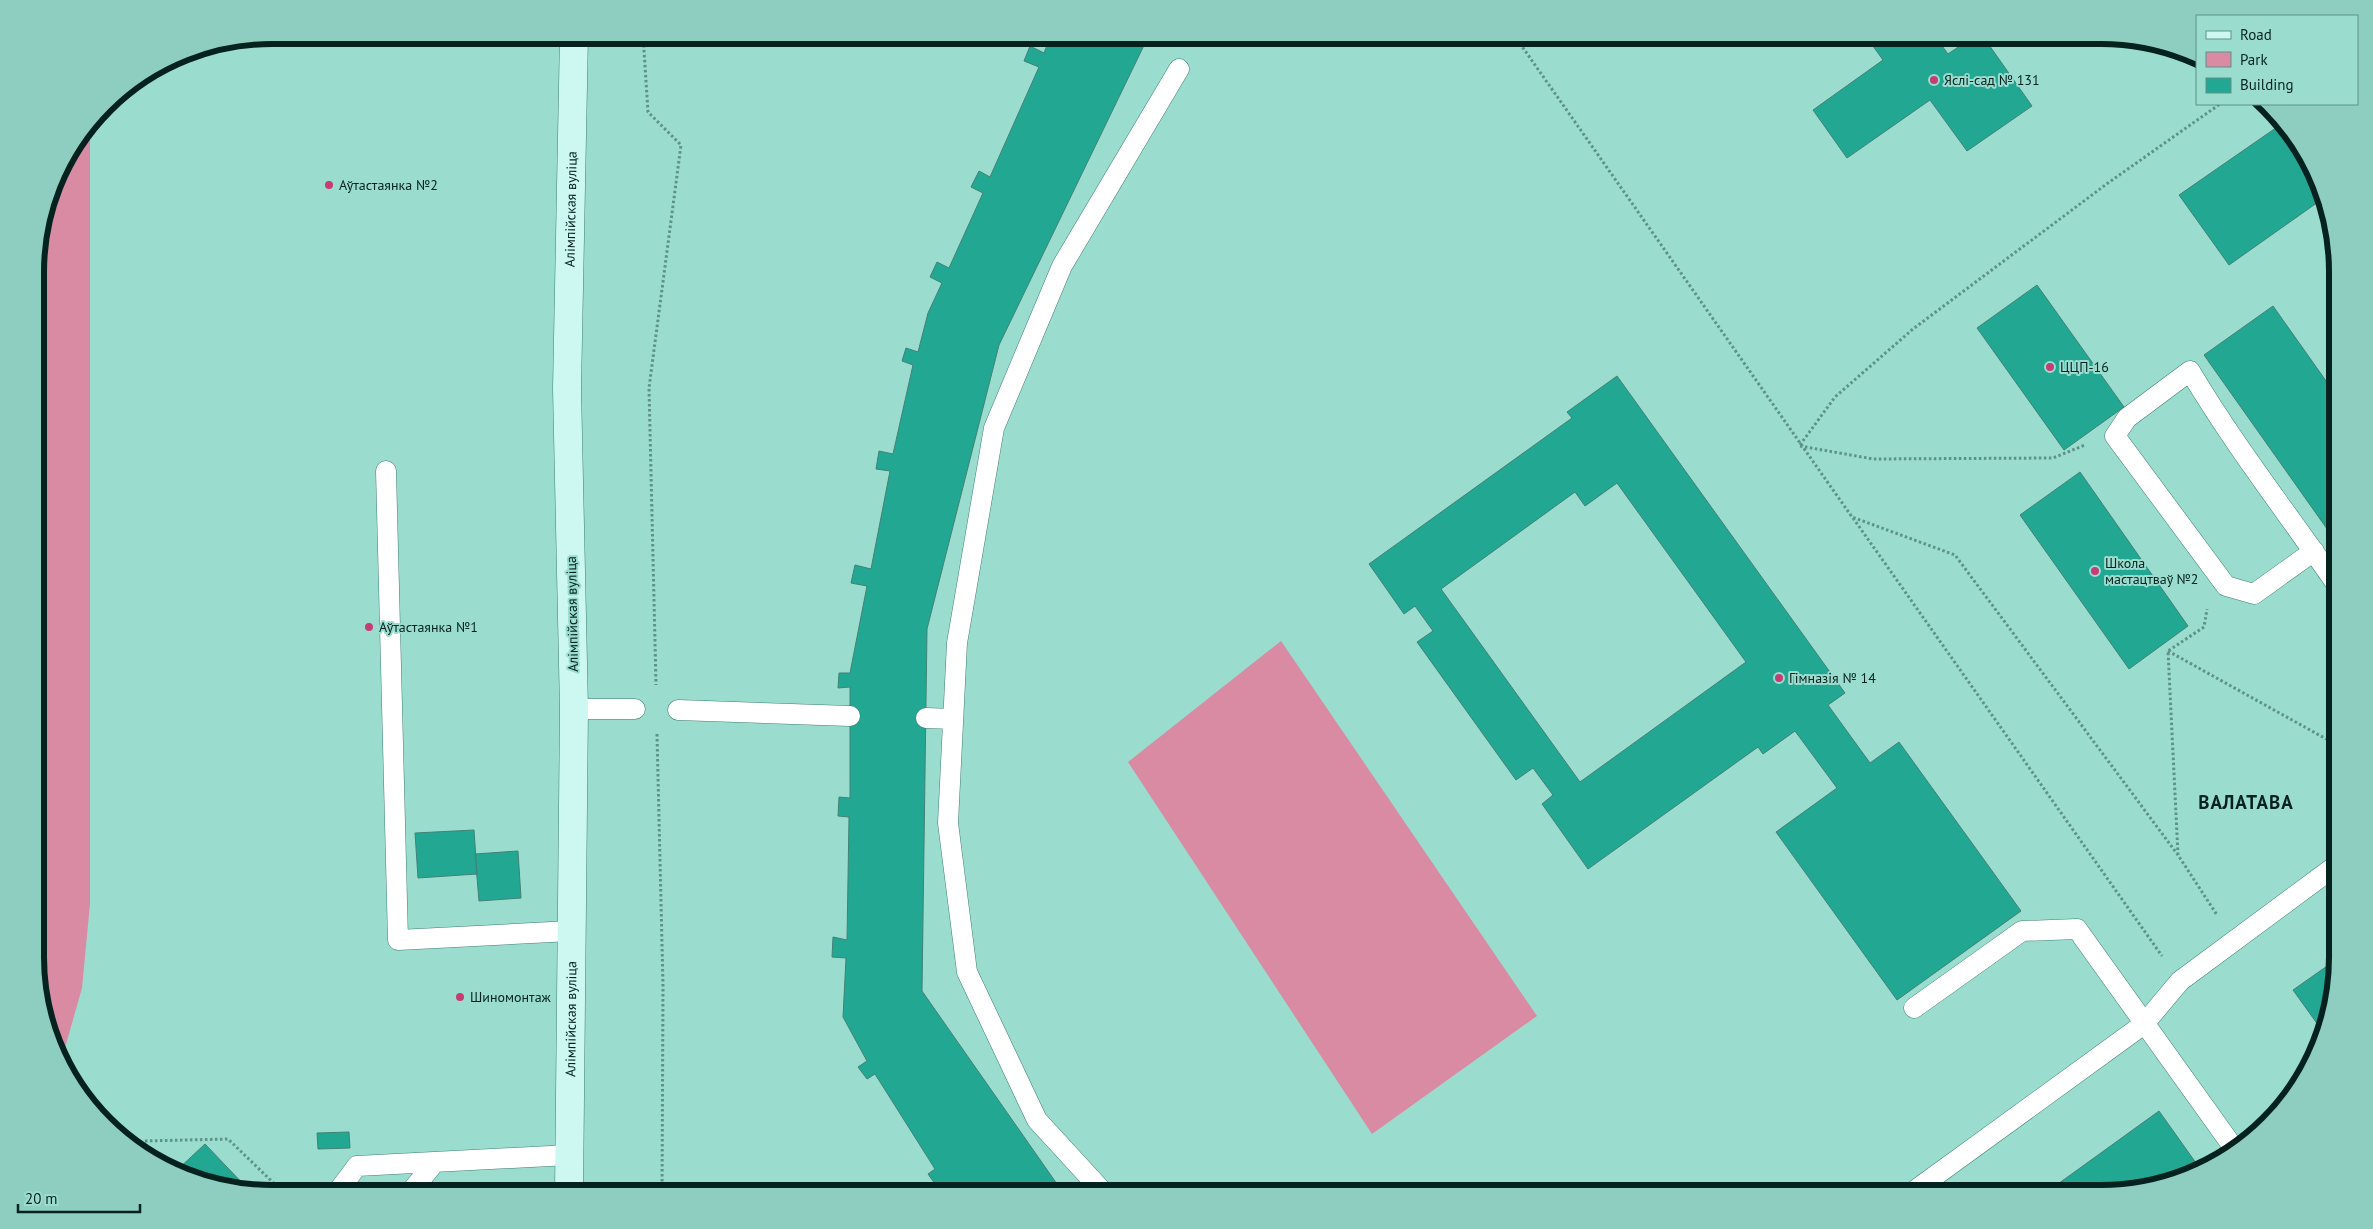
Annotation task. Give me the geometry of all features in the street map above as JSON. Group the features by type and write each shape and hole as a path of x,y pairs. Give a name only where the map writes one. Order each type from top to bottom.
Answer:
{"street":[{"name":"Алімпійская вуліца","path":"569,1185 574,708 567,389 574,44"}],"lane":[{"path":"1097,1185 1037,1120 967,972 948,823 957,643 994,428 1062,266 1179,69"},
{"path":"2314,551 2254,594 2226,586 2115,436 2127,418 2190,371 2209,404 2314,551 2329,573"},
{"path":"386,471 398,940 571,931"},
{"path":"574,708 635,709"},
{"path":"678,710 850,716"},
{"path":"926,718 953,719"},
{"path":"1922,1185 2144,1024 2180,981 2329,871"},
{"path":"1914,1008 2022,931 2078,929 2231,1145"},
{"path":"343,1185 357,1166 569,1155"},
{"path":"416,1185 435,1162"}],"path":[{"path":"644,44 648,112 682,145 649,388 656,687"},
{"path":"1520,44 1800,446 2180,981"},
{"path":"1800,446 1836,397 1913,329 2108,183 2219,105"},
{"path":"1800,446 1873,459 2053,458 2087,444"},
{"path":"1852,518 1955,555 2178,855 2234,941"},
{"path":"2168,651 2204,626 2207,604"},
{"path":"2168,651 2178,855"},
{"path":"2168,651 2329,741"},
{"path":"657,727 663,986 662,1185"},
{"path":"144,1146 144,1142 228,1139 275,1185"},
{"path":"268,1185 271,1182"}],"green space":[{"path":"90,134 90,904 82,988 64,1051 48,1001 44,972 44,257 48,228 61,185 74,158"},
{"path":"1281,641 1537,1016 1372,1134 1128,762"}],"building":[{"path":"1048,44 1145,44 999,345 927,629 922,991 1058,1185 936,1185 928,1174 935,1169 875,1074 867,1079 858,1067 867,1061 843,1017 846,958 832,957 833,937 847,940 849,817 838,816 839,797 850,798 850,687 838,688 839,673 850,673 867,586 851,583 855,565 871,569 890,471 876,469 879,451 893,454 913,365 902,361 906,348 918,352 928,313 942,283 930,277 937,262 949,268 983,193 971,187 979,171 990,177 1039,67 1024,61 1030,46 1044,53"},
{"name":"Яслі-сад № 131","path":"1871,44 1941,44 1948,54 1963,44 1988,44 2032,106 1967,151 1930,100 1847,158 1813,110 1883,60"},
{"path":"2277,127 2299,158 2318,202 2229,265 2179,195"},
{"name":"ЦЦП-16","path":"2037,285 2124,407 2064,450 1977,328"},
{"path":"2273,306 2329,385 2329,532 2204,355"},
{"name":"Гімназія № 14","path":"1617,376 1845,693 1828,705 1870,763 1899,742 2021,911 1897,1000 1776,832 1837,788 1795,731 1763,754 1758,747 1588,869 1542,804 1553,795 1533,768 1516,780 1417,642 1433,631 1415,606 1404,614 1369,564 1572,418 1567,412","holes":["1617,483 1746,662 1580,782 1441,589 1575,492 1585,506"]},
{"path":"2080,472 2188,626 2129,669 2020,515"},
{"path":"474,830 477,874 418,878 415,833"},
{"path":"518,851 521,898 479,901 475,854"},
{"path":"2329,965 2325,1001 2318,1025 2293,990"},
{"path":"2159,1111 2197,1164 2145,1181 2116,1185 2056,1185"},
{"path":"349,1132 350,1148 318,1149 317,1133"},
{"path":"205,1144 242,1183 213,1177 181,1166"}],"place":[{"name":"Яслі-сад № 131","path":"1934,80"},
{"name":"Аўтастаянка №2","path":"329,185"},
{"name":"ЦЦП-16","path":"2050,367"},
{"name":"Школа мастацтваў №2","path":"2095,571"},
{"name":"Аўтастаянка №1","path":"369,627"},
{"name":"Гімназія № 14","path":"1779,678"},
{"name":"Шиномонтаж","path":"460,997"}],"district":[{"name":"ВАЛАТАВА","path":"2246,802"}]}
